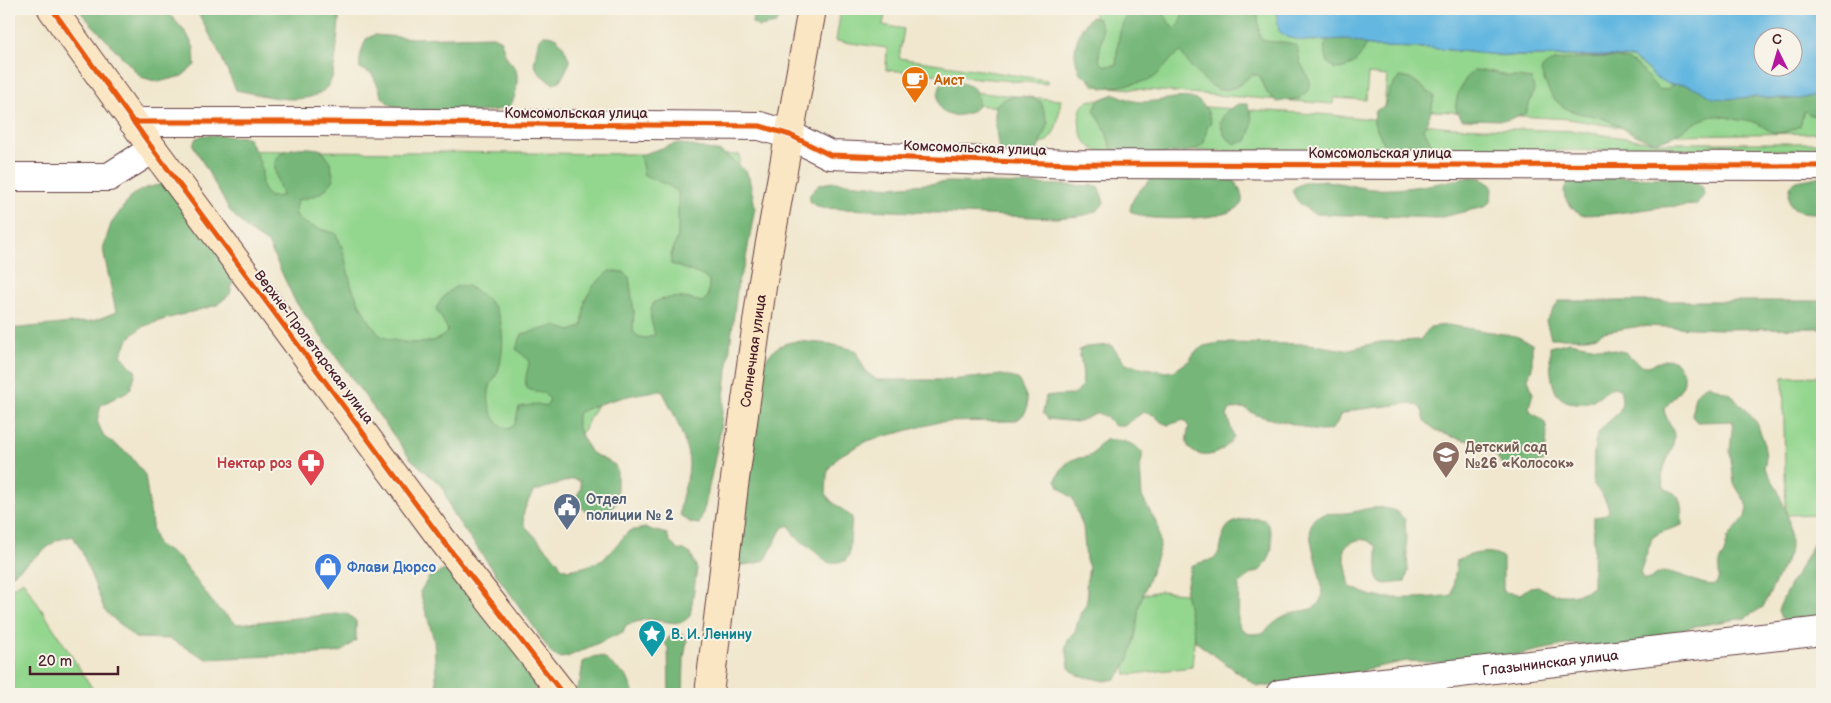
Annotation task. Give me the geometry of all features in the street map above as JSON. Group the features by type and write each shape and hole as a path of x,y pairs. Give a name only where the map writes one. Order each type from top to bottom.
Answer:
{"street":[{"name":"Верхне-Пролетарская улица","path":"52,9 133,122 441,538 563,694"},
{"name":"Солнечная улица","path":"709,694 734,486 762,287 812,9"},
{"name":"Комсомольская улица","path":"133,122 760,126 790,135 830,155 1073,164 1822,166"},
{"path":"9,176 109,177 153,149"},
{"name":"Глазынинская улица","path":"1280,694 1822,631"}],"green space":[{"path":"79,9 165,9 187,34 194,48 195,65 182,76 158,82 141,77"},
{"path":"209,9 340,9 333,74 327,86 318,94 305,98 291,99 236,90 220,54 197,11"},
{"path":"754,9 785,9 776,24 759,27 752,23"},
{"path":"841,9 886,9 883,25 904,29 899,58 1047,80 1047,84 886,70 887,48 836,41"},
{"path":"1095,9 1276,9 1312,41 1347,39 1375,47 1430,48 1508,56 1610,56 1633,58 1648,69 1653,76 1686,85 1755,97 1800,99 1822,93 1822,133 1667,135 1569,119 1384,108 1387,76 1368,74 1366,100 1334,98 1333,104 1094,86 1084,73"},
{"path":"1137,9 1161,10 1175,29 1180,24 1183,9 1256,9 1261,39 1297,46 1300,62 1310,81 1310,88 1301,98 1277,102 1267,93 1260,76 1252,74 1237,86 1219,90 1197,74 1181,52 1149,80 1102,88 1080,73 1076,61 1076,43 1085,24 1091,17 1098,19 1102,31 1100,63 1106,66 1116,65 1118,41 1122,25 1130,12"},
{"path":"374,35 413,38 493,36 501,40 506,56 516,70 517,84 513,100 509,106 501,109 474,112 402,110 394,107 381,96 372,74 360,68 361,53 366,39"},
{"path":"543,35 549,35 558,39 564,47 570,62 561,80 554,84 541,75 534,65 538,42"},
{"path":"1346,35 1366,44 1362,54 1355,62 1346,67 1335,69 1328,63 1324,47 1330,38"},
{"path":"1580,58 1621,58 1641,69 1659,90 1666,89 1680,81 1775,94 1782,100 1800,95 1822,73 1822,117 1810,115 1804,111 1800,126 1778,133 1772,132 1752,121 1713,116 1705,118 1666,139 1652,141 1602,118 1571,111 1554,99 1541,71 1552,62"},
{"path":"1475,70 1532,79 1534,90 1526,113 1507,120 1462,119 1456,109 1458,93 1464,82"},
{"path":"1401,77 1413,80 1434,96 1429,118 1423,128 1432,145 1428,163 1409,165 1385,146 1374,123 1375,111 1385,106 1392,86"},
{"path":"954,81 970,86 977,94 978,106 973,111 954,116 943,112 940,108 938,97 941,84"},
{"path":"948,90 1061,100 1055,130 1047,141 1032,147 1002,107 947,103"},
{"path":"1115,94 1129,100 1145,102 1179,98 1190,98 1199,101 1206,109 1211,122 1207,128 1204,143 1194,151 1130,158 1112,150 1105,129 1094,110 1099,100"},
{"path":"1024,96 1041,102 1048,123 1037,151 999,152 995,106 1005,99"},
{"path":"1092,100 1332,115 1452,127 1576,131 1661,143 1822,143 1822,150 1097,151 1085,141 1079,122 1082,107 1086,102"},
{"path":"1238,104 1247,104 1252,118 1251,132 1247,141 1234,144 1224,135 1220,122 1226,112"},
{"path":"204,135 247,137 261,167 262,187 270,197 282,196 275,169 279,155 285,151 300,148 322,150 330,162 334,179 319,194 298,200 296,214 299,219 308,225 335,233 343,251 351,284 363,311 383,337 395,341 413,343 428,342 440,338 448,331 436,308 450,290 455,287 465,286 490,302 501,322 502,348 497,374 489,389 489,403 490,409 499,424 509,429 515,424 519,407 537,404 547,406 550,399 543,393 527,389 526,381 529,360 516,349 522,334 555,326 571,331 582,326 585,300 593,286 609,271 624,272 629,277 634,312 633,332 639,337 646,338 655,335 650,314 654,302 667,298 678,298 702,302 708,297 709,281 703,276 671,264 671,255 678,235 678,192 644,175 640,155 678,143 721,152 746,171 755,207 745,264 738,281 719,438 705,506 699,524 691,523 680,515 681,502 689,471 688,457 679,427 662,391 618,398 577,414 577,426 590,452 615,465 617,473 617,503 607,513 591,516 583,510 578,502 577,495 581,489 580,481 573,479 533,492 523,517 525,526 557,560 561,567 568,570 584,567 603,560 629,531 645,528 667,534 670,542 677,549 691,554 697,569 690,616 684,621 676,623 647,619 626,625 623,632 567,657 559,658 552,654 453,514 442,486 411,459 295,301 268,243 248,230 230,211 193,145 196,138"},
{"path":"205,150 740,155 717,336 607,386 579,438 483,514"},
{"path":"1217,176 1234,180 1240,190 1242,202 1237,208 1227,213 1198,218 1166,219 1145,217 1130,211 1135,196 1153,177"},
{"path":"1822,176 1822,213 1806,213 1795,210 1789,201 1791,185 1797,181"},
{"path":"1471,177 1481,178 1492,186 1491,201 1484,207 1438,218 1317,214 1302,205 1296,199 1292,190 1300,184 1319,181 1371,189 1396,189"},
{"path":"1573,177 1692,178 1703,188 1704,195 1696,205 1662,207 1610,214 1581,215 1574,210 1565,198 1564,190 1567,183"},
{"path":"834,182 891,187 949,182 1098,186 1104,202 1101,207 1090,214 1056,218 821,208 810,202 810,194 820,184"},
{"path":"162,184 178,188 234,277 230,294 217,305 142,327 128,339 121,355 136,372 130,390 101,405 97,421 104,437 129,454 145,475 153,532 157,544 180,559 216,607 237,624 346,613 356,621 356,640 343,651 207,659 170,639 135,638 105,611 82,552 73,536 57,540 9,577 9,329 93,321 116,312 103,249 111,224 132,195 146,188"},
{"path":"1559,301 1822,301 1822,328 1720,329 1641,326 1603,332 1597,336 1587,338 1551,338 1546,321"},
{"path":"1448,325 1516,336 1532,344 1532,367 1528,379 1533,393 1529,407 1531,413 1545,423 1547,437 1544,461 1524,469 1504,468 1496,455 1483,445 1443,434 1436,430 1426,422 1420,407 1411,403 1354,410 1340,415 1337,423 1331,430 1325,431 1311,430 1287,422 1262,417 1245,408 1230,409 1227,416 1234,437 1222,450 1211,455 1199,454 1191,450 1187,443 1189,427 1184,420 1168,425 1161,422 1154,415 1143,412 1124,426 1115,426 1106,417 1098,413 1077,422 1048,419 1043,413 1046,396 1070,395 1080,389 1083,377 1079,350 1086,347 1111,345 1126,364 1166,372 1174,371 1190,360 1194,353 1204,346 1219,343 1309,344 1345,350 1380,342 1420,340 1430,327"},
{"path":"797,341 830,344 855,350 866,372 877,380 949,380 1002,375 1018,379 1026,397 1027,407 1025,412 1015,421 939,422 867,441 839,456 829,468 826,494 830,500 852,517 849,555 845,561 829,563 795,536 789,525 782,528 766,559 758,563 734,566 760,371 774,350 784,344"},
{"path":"1569,342 1625,352 1640,365 1648,366 1668,359 1675,361 1684,373 1682,387 1664,409 1673,431 1674,439 1662,476 1665,489 1676,494 1680,502 1682,525 1659,533 1652,538 1640,572 1643,579 1650,579 1657,574 1666,572 1674,573 1700,583 1716,584 1719,577 1719,562 1724,554 1728,538 1745,517 1747,508 1745,501 1734,484 1730,452 1733,421 1697,422 1692,416 1695,397 1699,390 1709,385 1732,395 1757,423 1764,442 1766,459 1764,467 1777,488 1789,520 1790,547 1789,554 1763,607 1745,618 1696,626 1671,634 1666,640 1599,649 1576,644 1565,645 1472,664 1407,661 1367,669 1336,685 1326,686 1257,686 1196,642 1185,592 1191,566 1214,558 1218,554 1227,528 1231,524 1245,519 1265,520 1269,526 1272,540 1270,554 1264,566 1239,584 1238,621 1240,628 1250,634 1264,633 1272,624 1283,617 1291,613 1313,608 1319,603 1322,595 1321,583 1310,532 1312,522 1318,516 1325,514 1381,508 1390,509 1398,513 1405,520 1408,571 1405,582 1385,584 1377,579 1377,547 1373,543 1357,540 1344,548 1350,587 1372,596 1412,598 1452,595 1457,560 1474,554 1487,553 1493,553 1503,558 1503,592 1520,594 1530,587 1538,586 1551,593 1573,595 1593,587 1594,517 1602,516 1609,512 1605,500 1593,483 1595,444 1599,432 1621,407 1622,399 1620,389 1613,387 1593,400 1583,403 1566,401 1558,395 1551,375 1550,347"},
{"path":"1822,376 1822,514 1786,515 1783,377"},
{"path":"1106,440 1126,442 1142,452 1140,467 1142,497 1158,526 1160,547 1139,606 1136,633 1129,659 1115,679 1105,681 1077,675 1069,668 1066,646 1068,639 1075,631 1081,612 1086,605 1089,567 1086,560 1083,527 1073,499 1060,488 1056,480 1060,471 1067,463 1093,454 1099,444"},
{"path":"1822,529 1822,621 1795,624 1781,618 1778,610 1787,590"},
{"path":"445,570 459,579 483,615 532,665 535,681 534,694 437,694 434,640 420,592 429,577"},
{"path":"23,581 96,694 9,694 9,590"},
{"path":"1160,591 1198,594 1192,667 1126,675 1114,601"},
{"path":"682,634 687,640 684,658 683,694 669,694 668,648 665,643 669,637"},
{"path":"596,656 603,657 627,677 634,694 577,694 576,689 580,682 583,662"}],"water":[{"path":"1276,9 1822,9 1822,93 1800,99 1713,98 1698,89 1686,85 1668,84 1653,76 1648,69 1633,58 1610,56 1508,56 1430,48 1375,47 1347,39 1304,41 1286,37 1279,31"}],"cycle path":[{"path":"52,9 153,149 441,538 563,694"},
{"path":"133,122 760,126 790,135 830,155 1073,164 1822,166"}],"place":[{"name":"Аист","path":"915,104"},
{"name":"Детский сад №26 «Колосок»","path":"1446,479"},
{"name":"Нектар роз","path":"311,487"},
{"name":"Отдел полиции № 2","path":"567,531"},
{"name":"Флави Дюрсо","path":"328,591"},
{"name":"В. И. Ленину","path":"652,658"}]}
